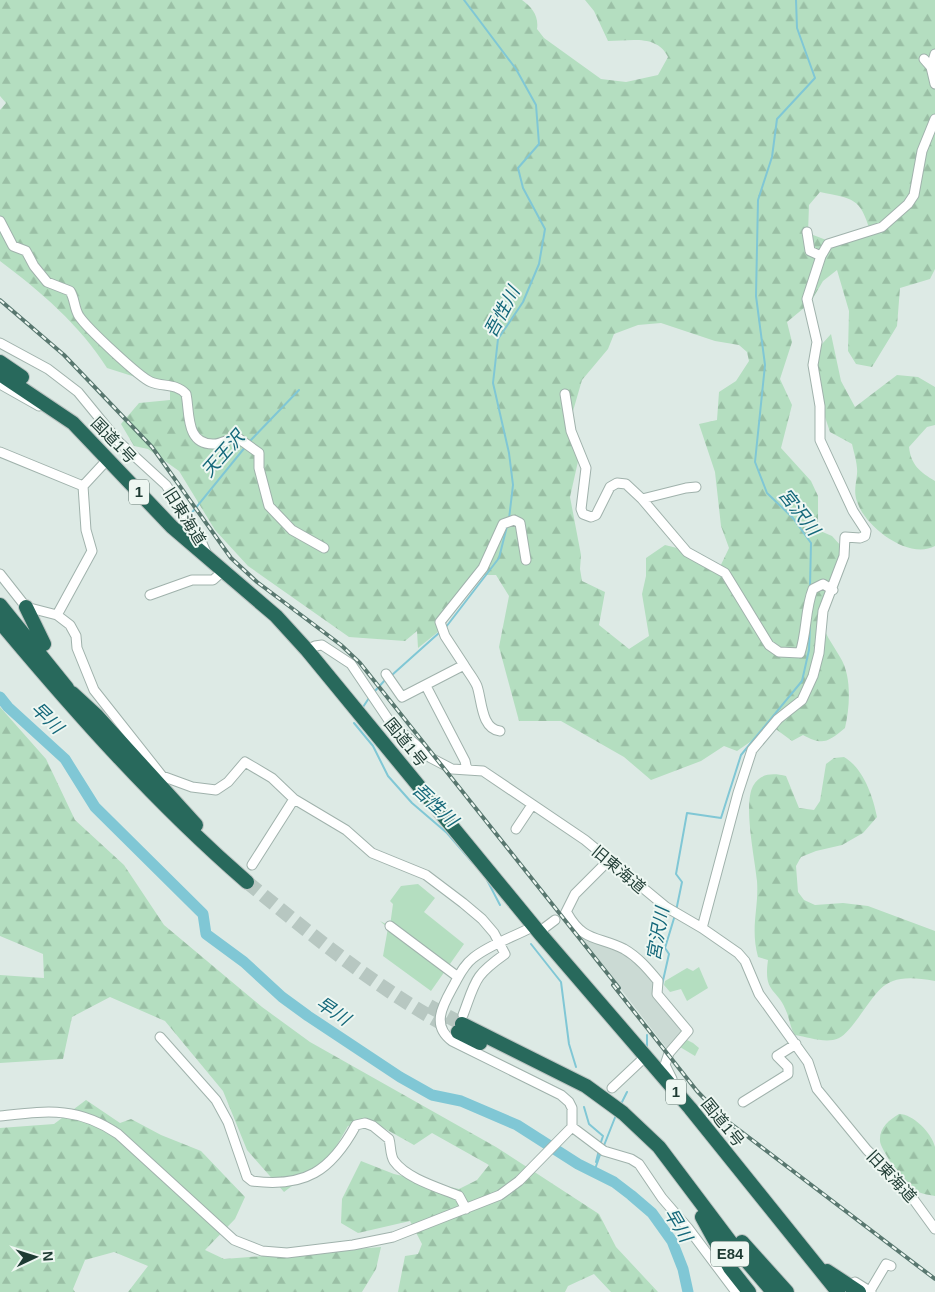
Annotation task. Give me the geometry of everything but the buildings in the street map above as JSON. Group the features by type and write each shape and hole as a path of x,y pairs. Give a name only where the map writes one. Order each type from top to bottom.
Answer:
{"highway":[{"name":"1","path":"0,362 46,395 73,423"},
{"name":"国道1号","path":"0,374 73,423 172,527 276,616 307,650 537,929 690,1108 838,1292"},
{"path":"0,592 44,644 129,752"},
{"path":"0,605 72,693 195,824 250,874"},
{"path":"26,608 44,644"},
{"path":"0,622 76,712 183,825 250,874"},
{"path":"72,693 90,720 140,781"},
{"path":"461,1024 581,1076 614,1098 650,1129 675,1158 711,1218 730,1268 761,1290"},
{"path":"461,1024 572,1087 610,1112 652,1150 711,1218 787,1292"},
{"name":"E84","path":"711,1218 761,1290"},
{"path":"814,1261 859,1292"}],"street":[{"path":"931,67 935,54"},
{"path":"924,59 931,67 935,84"},
{"path":"702,928 738,793 752,750 778,719 802,700 813,676 819,653 823,612 833,590 844,556 845,537 860,538 865,536 866,531 853,511 820,440 820,406 813,365 817,342 807,299 821,256 828,244 882,227 908,204 914,195 922,151 935,119"},
{"path":"0,220 13,246 26,251 46,282 70,291 78,315 84,323 133,370 151,382 180,387 186,394 188,425 193,433 203,441 214,444 238,438 255,448 259,453 259,468 269,506 292,530 324,548"},
{"path":"807,232 810,251 821,256"},
{"name":"旧東海道","path":"0,343 48,368 78,392 119,442 166,485 198,534 208,557"},
{"path":"0,384 40,407 54,409"},
{"path":"565,394 571,431 586,468 581,509 583,514 591,517 596,515 610,487 617,483 626,484 642,499 687,552 725,573 770,645 779,652 800,653 805,640 808,602 813,589 823,584 833,590"},
{"path":"0,452 83,486"},
{"path":"57,615 92,552 86,530 83,486 108,459"},
{"path":"642,499 696,487"},
{"path":"500,731 495,730 489,724 480,706 477,686 445,636 440,622 483,568 503,524 514,520 520,523 526,560"},
{"path":"150,595 192,580 213,580 223,571"},
{"path":"0,574 26,608 57,615 70,625 76,636 78,648 94,690 162,776 192,787 216,790 228,782 245,762 272,778 294,799 346,830 372,854 426,875 482,919 500,943 505,954 483,970 476,978 461,1024"},
{"name":"旧東海道","path":"307,650 322,645 351,664 390,722 441,764 452,769 483,771 585,840 608,861 676,913 702,928 741,957 759,994 808,1062 817,1090 867,1150 903,1185 935,1229"},
{"path":"386,674 402,698 464,665"},
{"path":"426,686 465,761 467,770"},
{"path":"250,874 294,799"},
{"path":"516,829 532,805"},
{"path":"608,861 575,894 566,913 580,932 625,950 644,964 658,981 656,994 688,1031 670,1053 665,1065 667,1071 690,1103 690,1108"},
{"path":"0,1116 61,1111 103,1124 118,1134 226,1234 234,1240 262,1251 287,1253 315,1250 385,1238 411,1231 464,1203 500,1195 519,1181 571,1128 572,1108 569,1102 562,1096 448,1038 442,1027 440,1017 445,1001 472,958 500,943 555,920"},
{"path":"390,926 457,980"},
{"path":"160,1037 216,1100 228,1122 247,1177 252,1181 288,1182 310,1177 331,1163 347,1142 356,1125 364,1123 374,1126 389,1139 392,1156 399,1166 423,1182 464,1203"},
{"path":"743,1102 788,1074 788,1067 777,1056 796,1044"},
{"path":"612,1088 646,1056"},
{"path":"571,1128 604,1151 631,1159 639,1164 662,1198 688,1228 736,1292"},
{"path":"814,1261 835,1270 871,1292 886,1264 891,1266"}],"shaded area":[{"path":"578,934 624,952 655,981 662,1002 684,1033 668,1050"}],"green space":[{"path":"0,0 522,0 534,12 537,20 537,29 544,38 601,79 626,82 658,75 668,57 657,45 650,42 642,40 608,41 594,11 585,0 935,0 935,269 930,279 900,288 897,326 872,367 856,364 848,351 849,311 837,270 823,281 810,303 787,322 792,342 780,379 792,405 781,448 811,481 818,496 818,530 832,536 841,546 821,610 821,616 826,633 847,673 849,701 845,728 834,737 825,741 816,741 803,735 792,741 773,727 762,728 753,740 737,751 724,746 701,761 651,780 624,757 561,721 519,721 499,647 509,596 496,575 484,575 454,609 443,628 418,648 417,631 405,641 349,637 248,566 215,530 179,471 148,449 134,446 121,424 139,403 170,400 170,388 107,368 85,337 72,323 30,284 0,261 0,110 6,103 0,96","holes":["820,192 854,201 863,212 870,231 834,243 808,233 809,205","661,323 715,341 739,345 747,352 749,361 736,381 719,392 717,420 699,424 715,472 721,526 729,548 718,571 677,548 665,545 646,558 646,576 642,594 649,636 629,649 599,625 605,592 582,581 580,569 581,555 570,497 579,457 572,429 573,411 582,380 608,349 614,334 638,325"]},
{"path":"831,334 841,381 855,407 897,375 918,377 935,387 935,425 927,427 909,447 912,459 917,467 935,481 935,546 925,549 913,549 890,539 870,523 856,500 857,467 852,444 830,432 818,396 813,354"},
{"path":"0,707 46,759 75,820 124,865 164,925 262,1007 310,1042 496,1147 599,1214 616,1247 658,1292 611,1292 594,1274 568,1286 565,1292 398,1292 405,1256 418,1254 422,1244 410,1221 358,1233 341,1223 342,1199 361,1161 394,1174 459,1189 477,1180 489,1165 432,1133 414,1145 373,1122 348,1126 330,1157 284,1192 247,1150 223,1091 165,1021 110,997 72,1017 63,1059 0,1063 0,975 44,978 43,954 0,936"},
{"path":"844,757 862,775 873,800 877,817 863,833 842,845 816,851 801,857 796,866 798,892 804,900 815,905 843,903 868,906 935,931 935,981 903,979 892,981 877,993 844,1035 836,1039 824,1040 795,1035 780,999 769,985 768,960 758,957 755,936 757,881 750,832 749,806 750,795 756,782 763,776 776,774 786,776 799,808 814,810 820,801 826,764 834,758"},
{"path":"418,884 435,898 424,912 464,944 431,991 383,956 388,928 380,921 390,926 393,904 390,901 401,886"},
{"path":"699,967 708,988 687,1001 681,989 670,992 664,985 665,981 687,968 693,971"},
{"path":"685,1039 699,1048 695,1056 680,1047"},
{"path":"86,1100 120,1123 131,1119 161,1135 201,1151 245,1197 235,1219 205,1250 224,1259 381,1247 376,1269 362,1292 128,1292 148,1266 114,1252 85,1260 73,1289 75,1292 0,1292 0,1128 54,1124"},
{"path":"899,1114 910,1117 921,1125 933,1142 935,1147 935,1196 912,1189 881,1145 880,1136 883,1128"}],"waterway":[{"name":"吾性川","path":"464,0 516,69 536,105 539,144 518,168 523,188 545,229 539,264 523,302 498,339 493,383 509,453 513,485 509,519"},
{"name":"宮沢川","path":"796,0 797,28 815,78 777,119 772,157 758,200 756,296 765,365 755,462 767,493 793,518 811,543 810,587"},
{"name":"天王沢","path":"249,442 299,390"},
{"name":"天王沢","path":"190,515 246,446"},
{"name":"吾性川","path":"446,627 499,558 507,526"},
{"name":"天王沢","path":"201,531 207,539"},
{"name":"宮沢川","path":"676,911 682,882 676,874 687,813 721,818 741,755 802,681 809,650 810,624"},
{"name":"吾性川","path":"392,675 440,632"},
{"name":"吾性川","path":"374,692 386,679"},
{"name":"早川","path":"0,697 8,707 65,759 95,807 203,914 206,934 244,962 282,997 400,1077 432,1095 461,1101 517,1125 578,1164 614,1182 652,1213 672,1241 683,1269 688,1292"},
{"name":"吾性川","path":"363,707 369,698"},
{"name":"吾性川","path":"354,723 373,746 388,776 412,803 447,833 473,863"},
{"name":"吾性川","path":"487,880 500,905"},
{"name":"宮沢川","path":"662,985 669,954 665,948 675,915"},
{"name":"吾性川","path":"531,944 561,982 569,1044 576,1067"},
{"name":"宮沢川","path":"647,1035 647,1048"},
{"name":"宮沢川","path":"621,1104 627,1092"},
{"name":"吾性川","path":"584,1107 589,1124 603,1136 600,1145"},
{"name":"宮沢川","path":"603,1148 616,1115"},
{"name":"宮沢川","path":"596,1162 599,1150"},
{"name":"宮沢川","path":"594,1172 601,1152"}],"tunnel":[{"path":"247,882 349,963 402,999 458,1032"},
{"path":"429,1006 462,1024"}],"railway":[{"path":"0,300 64,355 152,447 231,558 257,582 341,645 360,663 619,988"},
{"path":"613,985 697,1091 722,1117 935,1279"}]}
